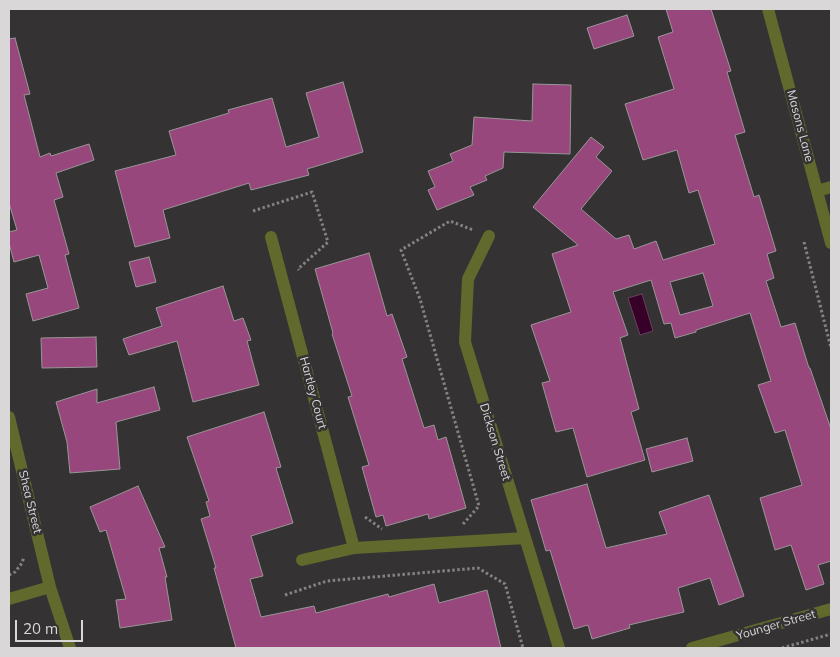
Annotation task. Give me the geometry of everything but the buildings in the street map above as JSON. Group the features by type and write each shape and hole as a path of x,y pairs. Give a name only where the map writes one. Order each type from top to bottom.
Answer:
{"street":[{"name":"Masons Lane","path":"768,9 831,244"},
{"path":"817,191 831,186"},
{"name":"Dickson Street","path":"489,236 468,279 464,342 558,648"},
{"name":"Hartley Court","path":"271,237 354,548"},
{"name":"Shea Street","path":"9,417 50,587 70,648"},
{"path":"302,560 354,548 525,538"},
{"path":"9,599 50,587"},
{"name":"Younger Street","path":"692,648 831,609"}],"path":[{"path":"253,211 312,192 328,242 298,269 301,278"},
{"path":"455,525 464,524 479,506 420,299 401,250 450,221 489,236"},
{"path":"804,242 831,348"},
{"path":"362,516 388,532"},
{"path":"285,595 327,581 478,568 505,584 523,648"},
{"path":"782,648 831,634"}],"shaded area":[{"path":"642,294 653,331 640,335 628,298"}]}
